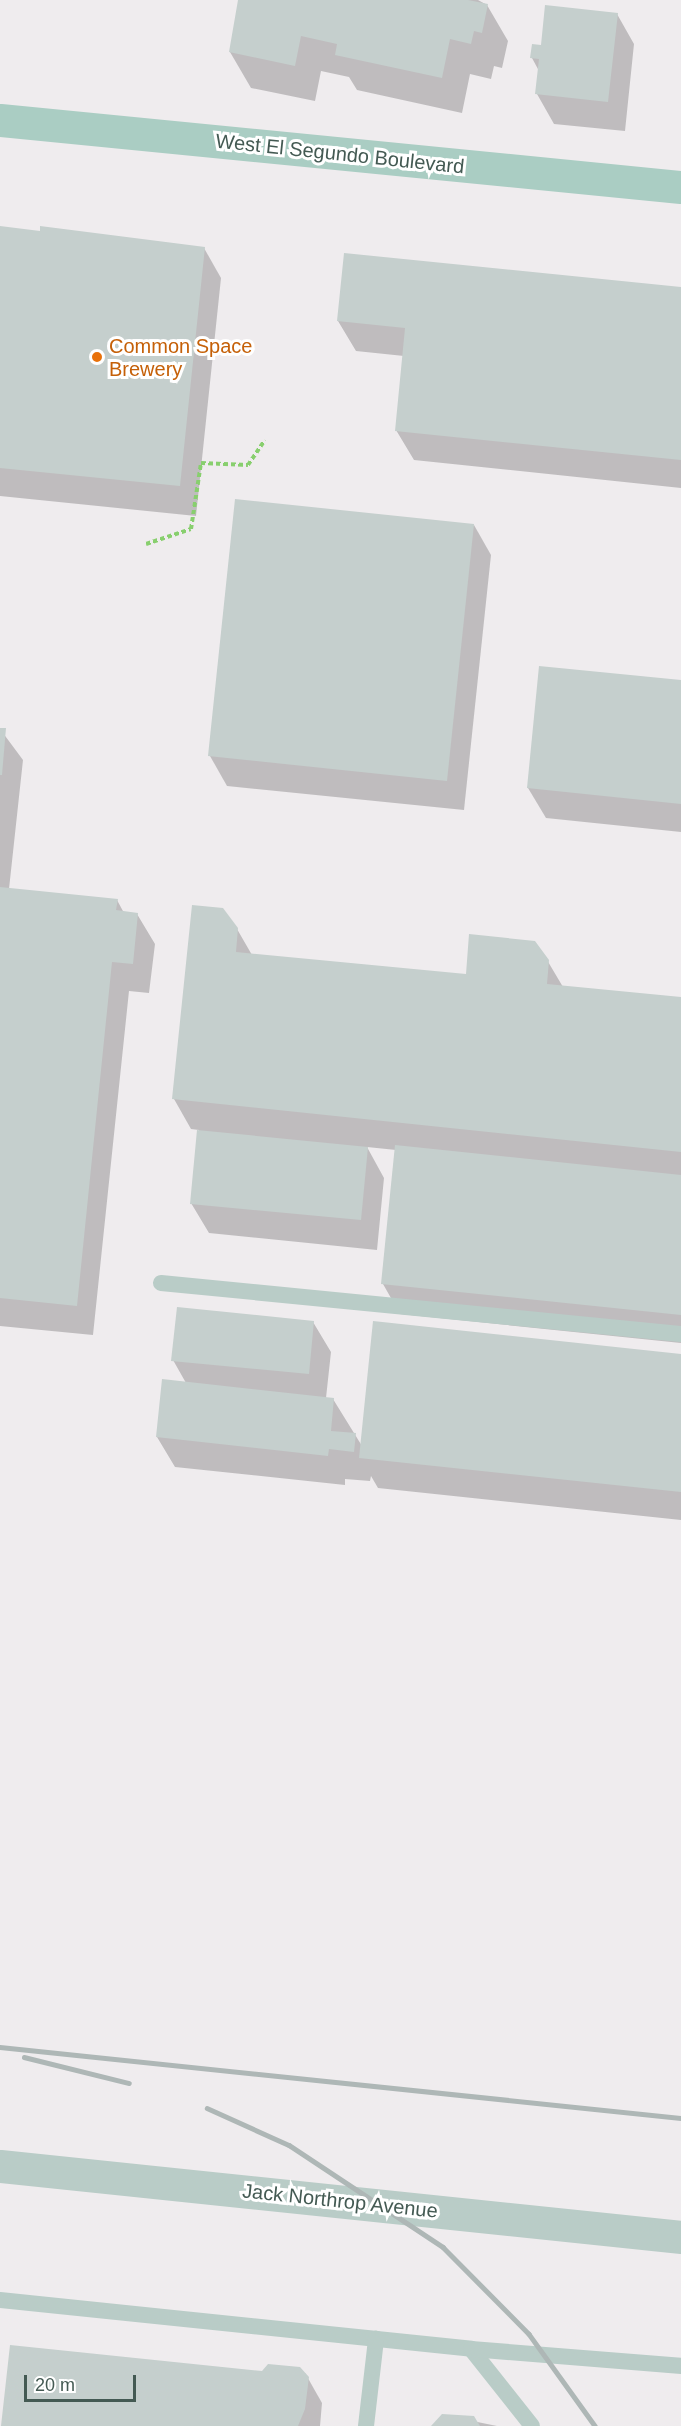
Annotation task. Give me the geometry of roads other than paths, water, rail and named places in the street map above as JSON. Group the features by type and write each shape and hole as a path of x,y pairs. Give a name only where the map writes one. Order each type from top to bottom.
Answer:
{"main road":[{"name":"West El Segundo Boulevard","path":"0,120 681,187"}],"street":[{"name":"Jack Northrop Avenue","path":"0,2166 681,2237"}],"lane":[{"path":"161,1283 681,1334"},
{"path":"0,2300 471,2349 681,2366"},
{"path":"366,2426 376,2339"},
{"path":"471,2349 532,2426"}],"railway":[{"path":"0,2047 681,2118"},
{"path":"24,2057 129,2083"},
{"path":"207,2108 289,2145 443,2247 529,2334 595,2426"}],"place":[{"name":"Common Space Brewery","path":"97,357"}]}
